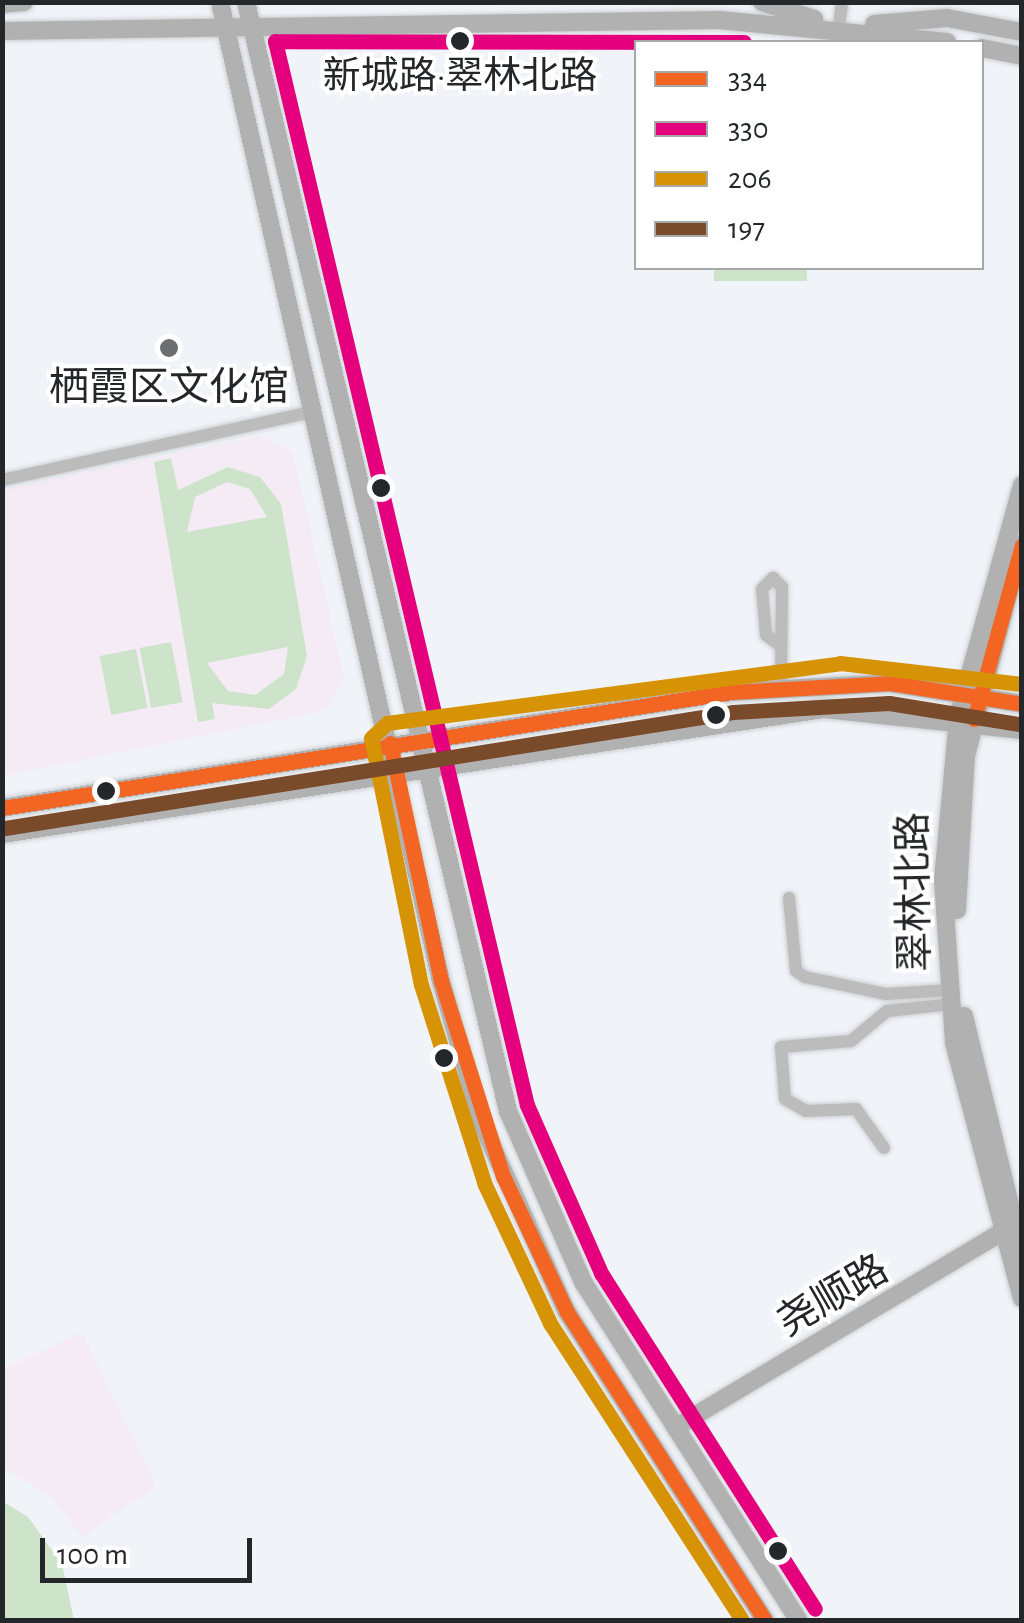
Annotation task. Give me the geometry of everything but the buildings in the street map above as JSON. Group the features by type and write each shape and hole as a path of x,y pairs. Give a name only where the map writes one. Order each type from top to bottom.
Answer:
{"main road":[{"path":"2,4 24,2"},
{"path":"220,2 442,981 503,1176 568,1312 765,1620"},
{"path":"762,2 838,27 948,18 1022,32"},
{"path":"248,12 422,765 508,1111 583,1282 798,1620"},
{"path":"2,31 224,22 248,12 720,20 926,40"},
{"path":"984,48 1022,56"},
{"name":"翠林北路","path":"1022,485 966,718 943,880 951,997 1011,1230 1022,1254"},
{"name":"翠林北路","path":"972,693 1022,543"},
{"path":"2,808 417,738 781,688 890,683 972,693 1022,704"},
{"path":"2,834 422,765 824,710 966,718 1022,730"},
{"name":"翠林北路","path":"966,718 955,876 966,1035 1011,1230 1022,1298"},
{"name":"尧顺路","path":"676,1427 1011,1230"}],"street":[{"path":"838,27 842,2"},
{"path":"2,480 312,412"},
{"path":"778,644 781,688"},
{"path":"789,898 796,971 805,977 886,994 951,997"},
{"path":"884,1148 856,1109 806,1111 785,1099 781,1046 851,1041 887,1011 951,997"}],"shaded area":[{"path":"259,436 293,453 344,677 328,710 3,776 2,490"},
{"path":"82,1332 156,1486 82,1537 51,1497 3,1468 2,1370"}],"green space":[{"path":"714,270 807,270 807,281 714,281"},
{"path":"171,458 178,490 228,467 260,477 281,504 307,656 296,689 269,709 212,703 215,719 198,722 154,462","holes":["227,482 250,489 267,517 187,532 195,497","288,647 284,674 255,695 228,691 207,663"]},
{"path":"171,642 183,702 151,708 140,648"},
{"path":"136,649 147,708 111,715 100,656"},
{"path":"2,1501 28,1517 62,1564 74,1620 3,1620"}],"transit line":[{"name":"330","path":"634,42 275,41 527,1105 601,1273 815,1609"},
{"name":"334","path":"974,719 1022,545"},
{"name":"206","path":"742,1620 550,1323 485,1185 421,985 371,738 387,723 840,663 1022,684"},
{"name":"334","path":"2,808 731,692 890,683 1022,704"},
{"name":"197","path":"5,828 733,712 889,703 1019,724"},
{"name":"334","path":"390,743 441,981 503,1176 567,1312 765,1620"}],"place":[{"name":"新城路·翠林北路","path":"460,41"},
{"name":"栖霞区文化馆","path":"169,348"}]}
